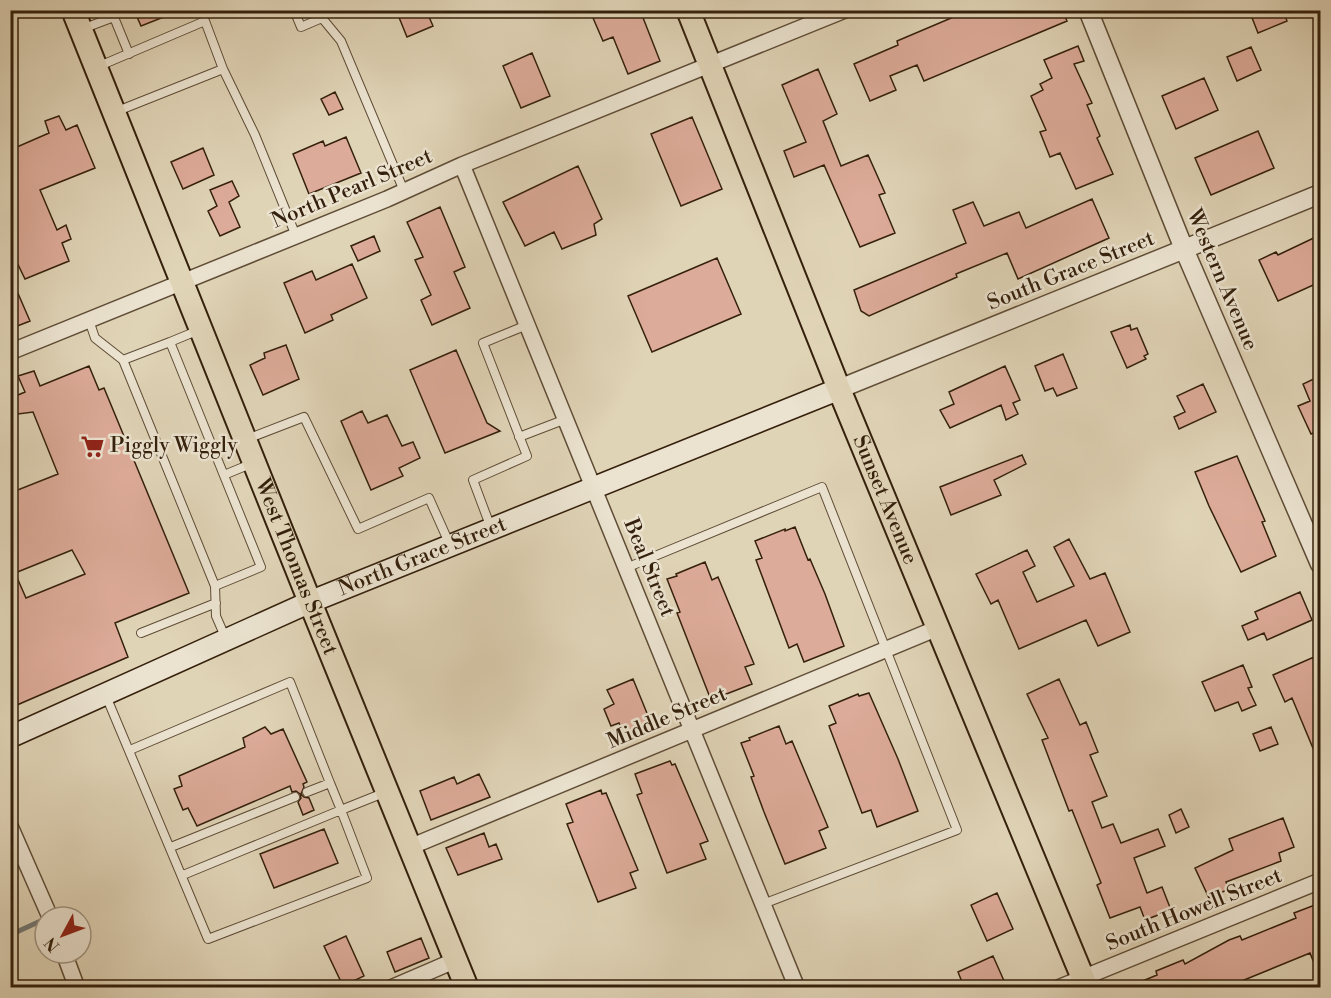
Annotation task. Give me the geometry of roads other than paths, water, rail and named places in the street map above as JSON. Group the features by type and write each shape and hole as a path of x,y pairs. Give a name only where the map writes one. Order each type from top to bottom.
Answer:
{"main road":[{"name":"Sunset Avenue","path":"688,10 839,389 940,627 1085,982"},
{"name":"West Thomas Street","path":"77,20 467,987"},
{"name":"North Grace Street","path":"10,737 310,602 839,389"}],"street":[{"name":"North Pearl Street","path":"10,352 710,65 809,17 845,10"},
{"name":"Western Avenue","path":"1088,10 1184,249 1320,564"},
{"name":"Beal Street","path":"462,165 797,987"},
{"name":"South Grace Street","path":"839,389 1320,194"},
{"name":"Middle Street","path":"410,848 940,627"},
{"path":"10,826 45,905"},
{"name":"South Howell Street","path":"1058,987 1085,982 1320,881"},
{"path":"391,987 456,960"},
{"path":"69,965 77,987"}],"lane":[{"path":"294,10 301,27 321,14 341,41 404,191"},
{"path":"77,20 113,14 129,54"},
{"path":"97,68 205,21 223,69 255,135 296,236"},
{"path":"115,112 223,69"},
{"path":"89,320 95,338 123,360 215,585 216,616 227,640"},
{"path":"491,530 473,480 527,456 483,343 527,325"},
{"path":"123,360 202,328"},
{"path":"170,342 261,567 215,585"},
{"path":"246,440 304,417 358,529 429,498 451,546"},
{"path":"519,437 566,419"},
{"path":"224,475 255,462"},
{"path":"626,568 822,488 957,830 763,904"},
{"path":"141,633 216,603"},
{"path":"106,694 208,939 367,878 290,682 130,750"},
{"path":"307,792 330,783"},
{"path":"183,875 387,791"},
{"path":"171,847 295,797"}],"waterway":[{"path":"10,935 33,924"}],"place":[{"name":"Piggly Wiggly","path":"92,446"}]}
